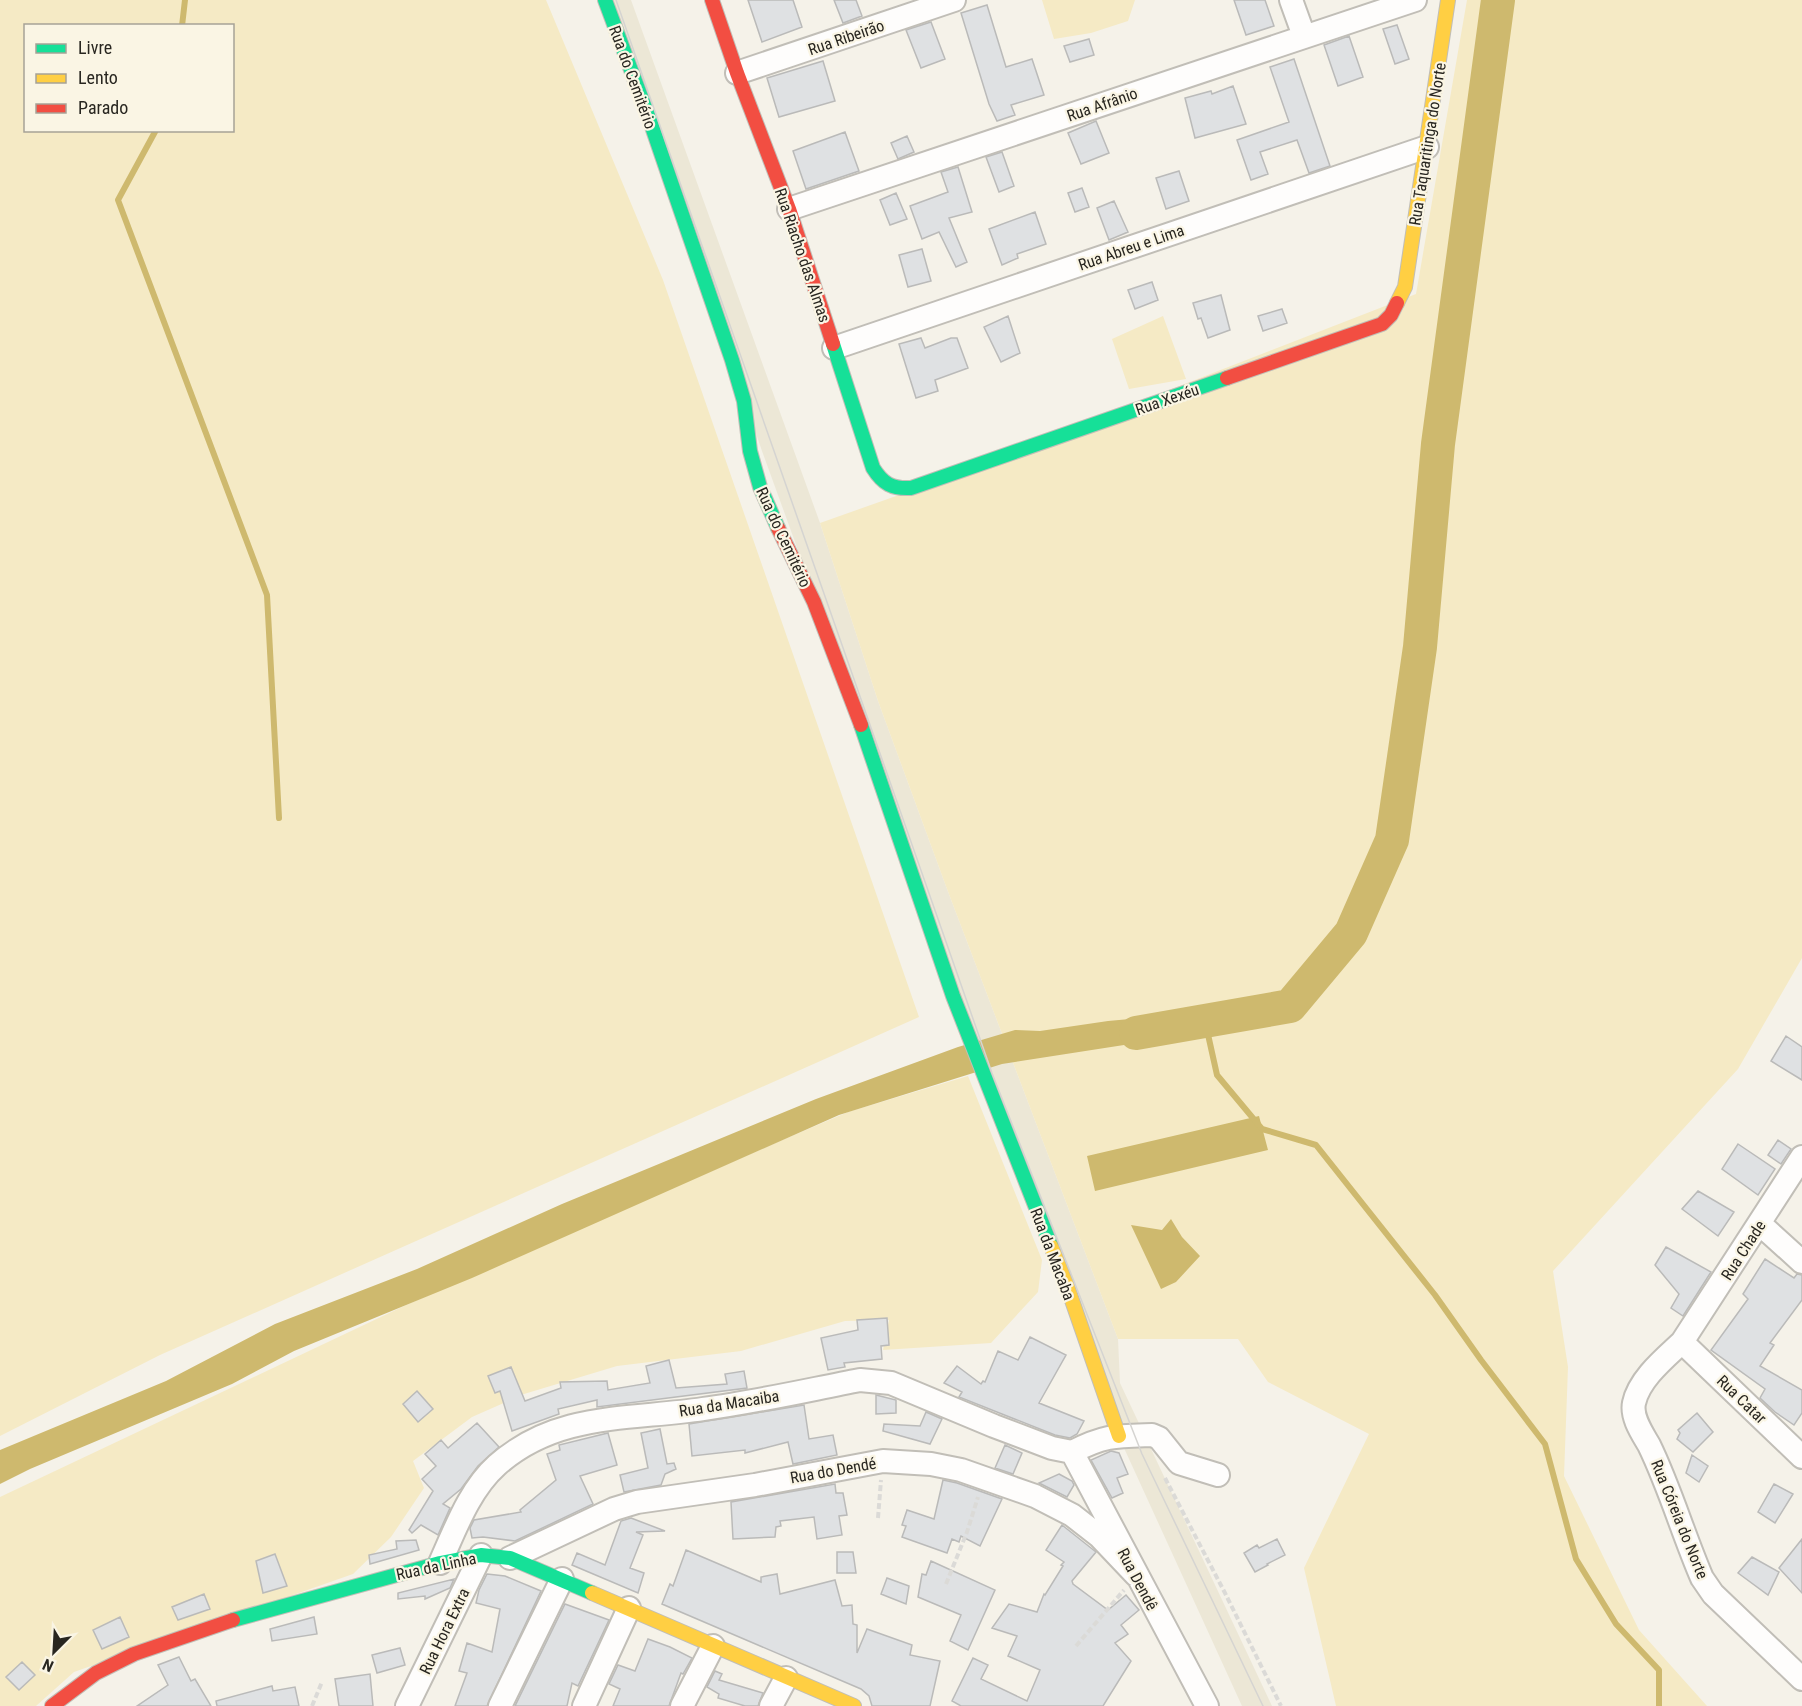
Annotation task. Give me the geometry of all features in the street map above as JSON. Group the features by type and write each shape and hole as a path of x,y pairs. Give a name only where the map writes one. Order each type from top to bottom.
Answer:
{"street":[{"name":"Rua do Cemitério","path":"605,0 650,121 732,360 744,401 750,451 760,488 814,602 846,682 982,1074"},
{"name":"Rua Riacho das Almas","path":"712,0 737,74 789,209 873,468 886,486 896,490 911,488"},
{"name":"Rua Ribeirão","path":"737,74 954,0"},
{"path":"1291,0 1304,36"},
{"name":"Rua Afrânio","path":"789,209 1415,0"},
{"name":"Rua Taquaritinga do Norte","path":"1405,287 1448,0"},
{"name":"Rua Abreu e Lima","path":"834,348 1427,147"},
{"name":"Rua Xexéu","path":"911,488 1382,324 1394,310 1405,287"},
{"name":"Rua da Macaba","path":"982,1074 1067,1286 1119,1436"},
{"name":"Rua Chade","path":"1682,1342 1802,1156"},
{"path":"1760,1224 1802,1262"},
{"name":"Rua Catar","path":"1682,1342 1802,1457"},
{"name":"Rua Córeia do Norte","path":"1682,1342 1641,1385 1633,1405 1635,1417 1655,1458 1702,1578 1713,1594 1802,1679"},
{"name":"Rua da Macaiba","path":"440,1563 463,1513 477,1489 495,1467 515,1451 541,1436 574,1425 703,1409 860,1380 874,1380 891,1383 1052,1448 1072,1452"},
{"path":"1072,1452 1095,1440 1119,1436 1156,1436 1179,1463 1218,1475"},
{"name":"Rua Dendê","path":"1072,1452 1207,1706"},
{"name":"Rua do Dendé","path":"510,1558 614,1509 637,1502 755,1485 883,1461 931,1464 961,1470 1035,1496 1072,1515 1099,1536 1136,1575"},
{"name":"Rua da Linha","path":"52,1706 96,1673 134,1654 230,1621 440,1563 481,1556 510,1558 854,1706"},
{"name":"Rua Hora Extra","path":"407,1706 481,1556"},
{"path":"500,1706 562,1579"},
{"path":"584,1706 629,1608"},
{"path":"682,1706 713,1646"},
{"path":"771,1706 786,1678"}],"path":[{"path":"878,1518 883,1461"},
{"path":"946,1584 968,1532 984,1477"},
{"path":"1164,1477 1281,1706"},
{"path":"1076,1646 1136,1575"},
{"path":"312,1706 322,1682"}],"shaded area":[{"path":"0,0 546,0 663,280 919,1017 160,1355 0,1436"},
{"path":"609,0 631,0 820,523 878,701 1118,1339 1120,1383 1272,1706 1242,1706 1124,1448 762,451"},
{"path":"1042,0 1135,0 1128,21 1091,33 1054,39"},
{"path":"1467,0 1802,0 1802,958 1738,1069 1553,1271 1568,1367 1564,1476 1639,1630 1707,1706 1336,1706 1304,1568 1369,1434 1268,1382 1238,1339 1118,1339 878,701 820,523 899,495 1416,294"},
{"path":"1163,316 1186,379 1129,389 1112,339"},
{"path":"1185,1014 1182,1036 1002,1064 839,1115 472,1278 294,1351 232,1384 30,1469 0,1484 0,1450 166,1381 275,1324 417,1269 562,1204 816,1099 958,1047 1015,1030 1040,1031 1108,1021"},
{"path":"968,1076 1042,1260 1038,1292 991,1343 883,1350 889,1320 845,1321 741,1351 617,1366 524,1394 472,1417 413,1461 424,1488 391,1537 353,1574 74,1672 36,1706 0,1706 0,1497 404,1306 780,1141 848,1112"},
{"path":"1259,1116 1268,1150 1095,1191 1087,1156"},
{"path":"1171,1219 1182,1237 1200,1256 1176,1282 1161,1289 1131,1225 1162,1230"}],"building":[{"path":"748,0 793,0 802,27 762,42"},
{"path":"834,0 856,0 862,16 843,23"},
{"path":"1234,0 1265,0 1274,26 1246,35"},
{"path":"987,5 1006,67 1032,59 1044,95 1011,105 1015,115 997,121 989,104 961,13"},
{"path":"931,22 945,59 921,68 906,30"},
{"path":"1397,25 1409,59 1395,64 1383,29"},
{"path":"1349,36 1363,77 1338,86 1324,45"},
{"path":"1089,39 1094,55 1070,62 1064,46"},
{"path":"1294,59 1330,166 1309,173 1297,140 1260,152 1268,174 1251,180 1237,140 1289,122 1270,67"},
{"path":"823,61 835,101 779,117 767,78"},
{"path":"1233,86 1246,124 1195,138 1185,98 1211,91 1212,94"},
{"path":"1096,121 1109,153 1081,164 1068,133"},
{"path":"845,132 859,171 806,189 793,151"},
{"path":"907,136 914,152 898,159 891,143"},
{"path":"1002,152 1014,186 999,192 986,157"},
{"path":"958,167 972,212 949,218 967,262 956,267 939,232 922,239 910,206 948,192 941,172"},
{"path":"1179,171 1189,201 1166,209 1156,178"},
{"path":"1082,188 1089,207 1075,212 1068,193"},
{"path":"896,193 907,219 890,225 880,200"},
{"path":"1114,201 1128,232 1109,240 1097,208"},
{"path":"1035,212 1046,244 1017,254 1018,258 1002,265 989,229"},
{"path":"922,249 931,281 908,287 899,255"},
{"path":"1152,282 1158,300 1135,309 1128,290"},
{"path":"1221,295 1230,330 1208,338 1193,303"},
{"path":"1282,309 1287,323 1263,331 1258,316"},
{"path":"1008,316 1020,353 1001,362 984,327"},
{"path":"921,338 925,348 957,338 968,368 935,380 938,391 916,398 899,344"},
{"path":"1786,1036 1802,1047 1802,1080 1771,1061"},
{"path":"1778,1140 1791,1149 1781,1164 1768,1155"},
{"path":"1738,1144 1775,1169 1758,1195 1722,1169"},
{"path":"1698,1191 1734,1212 1718,1236 1682,1209"},
{"path":"1666,1247 1711,1272 1683,1316 1671,1308 1679,1294 1655,1265"},
{"path":"1765,1259 1794,1278 1797,1274 1802,1275 1802,1300 1770,1343 1774,1345 1760,1366 1802,1390 1802,1413 1794,1425 1760,1398 1765,1389 1711,1350 1748,1299 1743,1294"},
{"path":"887,1318 889,1345 881,1346 882,1359 844,1363 845,1367 828,1370 821,1338 858,1330 857,1320"},
{"path":"1030,1337 1066,1355 1039,1403 1084,1421 1077,1434 1070,1438 1055,1435 959,1397 962,1392 944,1383 957,1366 981,1384 985,1382 998,1351 1018,1360"},
{"path":"669,1360 676,1388 727,1384 725,1374 744,1371 747,1388 597,1407 597,1400 558,1409 559,1414 512,1431 500,1391 495,1393 488,1376 511,1367 525,1401 561,1388 560,1382 607,1381 608,1390 650,1383 646,1366"},
{"path":"417,1391 433,1409 418,1422 403,1404"},
{"path":"876,1395 896,1400 896,1413 876,1414"},
{"path":"804,1405 809,1439 833,1435 837,1455 793,1464 788,1442 745,1453 745,1450 692,1456 689,1424"},
{"path":"926,1412 942,1419 930,1444 883,1431 884,1424 920,1426"},
{"path":"1697,1413 1713,1432 1693,1452 1677,1439 1680,1433 1678,1430"},
{"path":"477,1423 499,1447 478,1466 461,1489 443,1504 450,1508 438,1535 421,1525 412,1533 409,1530 433,1491 422,1479 436,1466 425,1454 441,1440 448,1448"},
{"path":"660,1429 667,1464 674,1463 676,1469 665,1474 661,1485 624,1492 620,1475 648,1468 641,1433"},
{"path":"608,1433 617,1465 580,1476 593,1504 515,1541 472,1538 470,1528 474,1520 521,1512 520,1510 556,1480 547,1454 560,1450 559,1445"},
{"path":"1005,1445 1022,1453 1013,1474 995,1468"},
{"path":"1111,1451 1119,1453 1128,1474 1117,1478 1123,1493 1112,1498 1091,1460"},
{"path":"1692,1455 1708,1466 1699,1482 1686,1473"},
{"path":"1059,1474 1072,1481 1074,1485 1067,1497 1039,1483"},
{"path":"943,1480 1002,1499 980,1546 961,1536 959,1542 952,1539 947,1553 902,1537 906,1526 902,1525 907,1510 934,1519"},
{"path":"835,1484 836,1493 843,1493 847,1515 839,1516 842,1535 817,1539 814,1517 780,1521 781,1526 776,1527 775,1537 733,1539 731,1502"},
{"path":"1774,1484 1793,1494 1775,1523 1758,1512"},
{"path":"631,1518 665,1531 636,1532 643,1535 630,1568 644,1573 638,1593 572,1565 577,1553 605,1565 621,1521"},
{"path":"1062,1525 1096,1552 1072,1581 1073,1584 1108,1610 1126,1595 1139,1610 1121,1625 1128,1634 1115,1643 1131,1661 1103,1706 961,1706 952,1701 973,1658 988,1665 981,1679 1027,1701 1040,1670 1008,1656 1017,1636 992,1628 1009,1604 1037,1612 1044,1594 1063,1566 1061,1565 1064,1562 1046,1550"},
{"path":"1277,1539 1285,1555 1255,1572 1244,1553 1257,1545 1259,1548"},
{"path":"1802,1539 1802,1593 1779,1568"},
{"path":"416,1540 419,1550 370,1564 369,1555 397,1549 396,1541"},
{"path":"686,1550 761,1582 761,1577 777,1574 780,1594 835,1580 842,1606 852,1605 853,1624 857,1625 857,1653 867,1629 912,1645 910,1655 940,1661 930,1706 872,1706 869,1696 861,1689 662,1604 670,1584 673,1586"},
{"path":"837,1552 853,1552 856,1573 837,1573"},
{"path":"275,1554 287,1586 263,1593 256,1561"},
{"path":"1752,1557 1779,1572 1768,1595 1738,1573"},
{"path":"931,1561 995,1590 968,1650 950,1641 961,1615 918,1597 922,1574 926,1575"},
{"path":"487,1574 505,1576 541,1591 487,1706 455,1706 467,1673 459,1671 467,1643 492,1652 500,1609 476,1603 479,1590"},
{"path":"887,1578 909,1586 906,1604 881,1594"},
{"path":"454,1579 450,1588 425,1599 425,1596 398,1599 398,1593"},
{"path":"204,1594 210,1609 178,1620 172,1607"},
{"path":"565,1604 609,1620 578,1686 572,1683 567,1706 515,1706"},
{"path":"120,1617 129,1637 102,1649 93,1630"},
{"path":"314,1617 317,1634 272,1641 270,1629"},
{"path":"648,1639 692,1658 683,1674 681,1673 669,1706 613,1706 620,1689 609,1684 618,1665 635,1671"},
{"path":"400,1648 405,1665 377,1673 372,1655"},
{"path":"179,1657 191,1681 195,1679 211,1706 137,1706 168,1685 158,1665"},
{"path":"22,1662 35,1675 19,1690 6,1677"},
{"path":"715,1671 722,1674 719,1680 763,1693 758,1706 745,1706 718,1698 719,1694 707,1687"},
{"path":"370,1674 373,1706 339,1706 335,1679"},
{"path":"272,1686 273,1691 295,1687 299,1706 217,1706 216,1701"}],"waterway":[{"path":"182,24 185,0"},
{"path":"1136,1033 1290,1006 1351,933 1392,840 1420,647 1438,444 1498,0"},
{"path":"155,132 118,200 267,595 279,818"},
{"path":"1205,1021 1217,1075 1262,1129 1316,1145 1435,1295 1545,1444 1576,1559 1616,1624 1659,1670 1659,1706"}],"tram line":[{"path":"616,0 992,1073 1142,1454 1263,1706"}],"traffic: fast":[{"path":"605,0 650,121 732,360 744,401 750,451 760,487 778,528"},
{"path":"833,344 873,468 880,478 889,484 904,488 911,488 1227,378"},
{"path":"861,725 953,996 1051,1246"},
{"path":"233,1620 440,1563 481,1555 510,1558 592,1593"}],"traffic: slow":[{"path":"1397,303 1405,287 1448,0"},
{"path":"1051,1246 1119,1436"},
{"path":"592,1593 854,1706"}],"traffic: jam":[{"path":"712,0 789,209 833,344"},
{"path":"1227,378 1382,324 1391,315 1397,303"},
{"path":"778,528 814,602 861,725"},
{"path":"52,1706 96,1673 134,1654 233,1620"}]}
